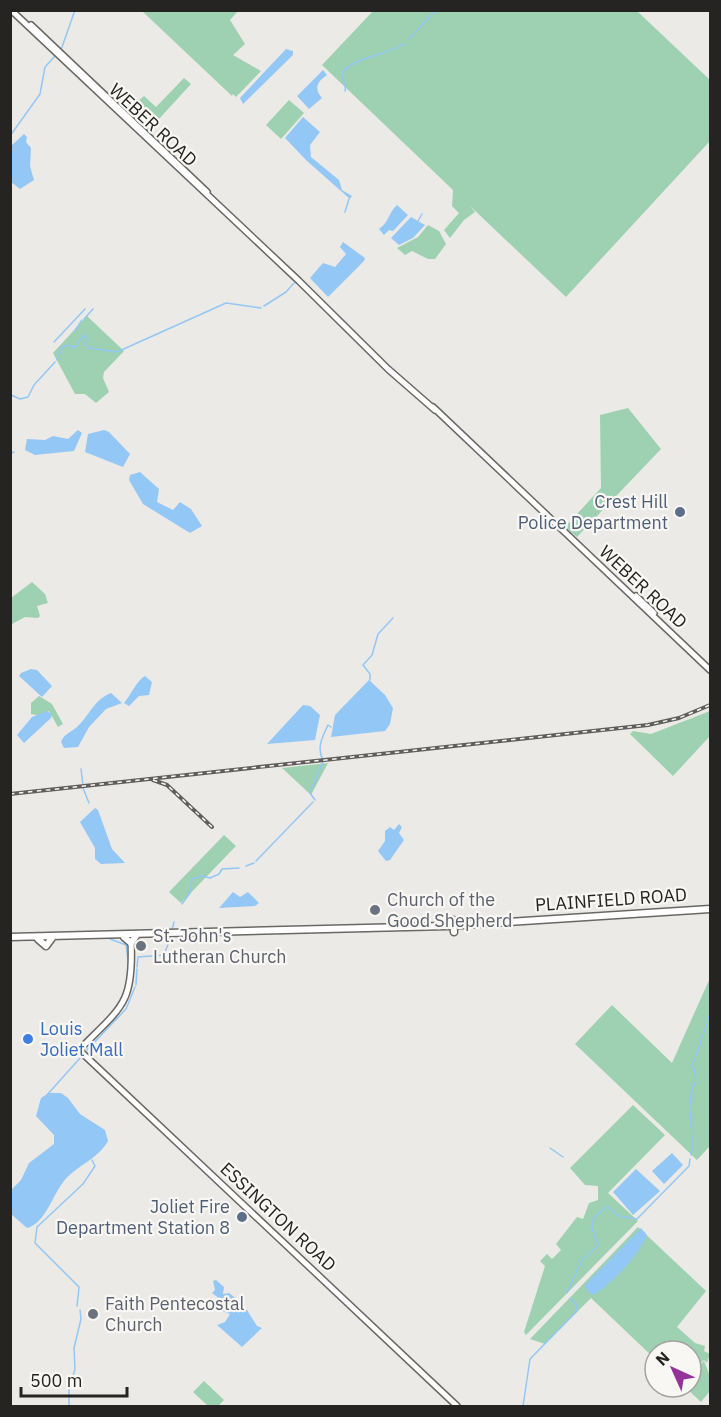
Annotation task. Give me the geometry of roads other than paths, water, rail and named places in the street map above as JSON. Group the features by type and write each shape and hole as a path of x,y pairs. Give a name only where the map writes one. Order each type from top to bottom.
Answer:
{"main road":[{"name":"WEBER ROAD","path":"11,10 419,398 435,410 711,668"},
{"name":"WEBER ROAD","path":"16,10 276,260"},
{"name":"PLAINFIELD ROAD","path":"10,938 130,938 190,933 441,929 454,926 711,909"},
{"name":"PLAINFIELD ROAD","path":"10,938 38,939 45,946 52,938 130,938"},
{"name":"ESSINGTON ROAD","path":"130,938 132,968 129,991 112,1017 79,1051 457,1407"}],"water":[{"path":"286,49 293,51 293,55 243,104 240,98"},
{"path":"323,70 327,75 319,82 317,88 322,98 309,109 297,96"},
{"path":"303,117 320,132 310,145 311,157 339,180 342,190 352,196 350,199 285,138"},
{"path":"24,134 31,148 30,166 34,180 20,189 11,182 11,146"},
{"path":"397,205 408,215 393,231 389,230 384,235 379,229"},
{"path":"411,217 425,225 413,238 399,245 391,238"},
{"path":"343,242 365,258 328,297 310,278 323,263 335,267 346,254 340,247"},
{"path":"78,430 82,433 74,451 35,455 25,450 27,439 45,440 53,436 68,439"},
{"path":"104,430 109,432 130,454 123,467 85,452 88,434"},
{"path":"140,472 159,489 157,502 173,510 180,502 191,509 202,526 190,533 143,504 129,480 130,475"},
{"path":"31,669 37,670 52,686 42,697 19,676"},
{"path":"145,676 152,682 149,695 139,696 129,706 124,703 136,684"},
{"path":"369,680 385,695 393,708 390,724 385,731 331,737 335,715"},
{"path":"111,693 122,703 106,709 89,727 78,747 64,748 61,742 64,737 79,725 101,699"},
{"path":"303,705 310,706 320,715 315,740 267,744"},
{"path":"47,711 52,714 51,718 24,743 17,735 32,717"},
{"path":"95,808 98,810 112,849 125,863 101,864 95,859 95,848 80,822"},
{"path":"399,824 402,827 399,833 404,840 390,860 386,861 378,851 385,841 385,831 390,827 394,830"},
{"path":"233,892 240,897 248,892 259,903 255,906 219,908"},
{"path":"49,1093 61,1093 68,1098 80,1114 105,1130 108,1141 98,1153 64,1181 44,1215 27,1228 11,1214 11,1190 21,1180 29,1163 54,1144 54,1135 36,1116 41,1098"},
{"path":"672,1153 683,1165 664,1184 652,1171"},
{"path":"636,1169 660,1191 633,1215 613,1192"},
{"path":"641,1228 647,1235 631,1260 617,1276 594,1295 588,1292 585,1285"},
{"path":"216,1280 224,1287 223,1294 229,1293 239,1301 239,1310 247,1310 257,1326 262,1328 242,1347 217,1325 225,1322 230,1314 220,1310 220,1299 212,1293 215,1290 213,1281"}],"waterway":[{"path":"61,50 75,10"},
{"path":"409,39 436,10"},
{"path":"345,91 343,73 347,68 361,60 405,43"},
{"path":"10,136 40,94 45,67 55,56"},
{"path":"345,212 349,199"},
{"path":"418,221 422,214"},
{"path":"264,306 286,292 294,283"},
{"path":"57,360 62,347 69,345 74,348 84,335 88,340 86,344 89,348 117,352 226,303 261,308"},
{"path":"54,342 85,309"},
{"path":"84,319 93,309"},
{"path":"74,332 82,320"},
{"path":"11,395 20,399 28,397 34,385 55,362"},
{"path":"10,454 14,452"},
{"path":"370,680 370,674 363,665 372,655 378,634 393,618"},
{"path":"323,760 320,751 321,742 328,725 331,727"},
{"path":"315,800 310,793 323,762"},
{"path":"81,769 83,785"},
{"path":"83,788 89,803"},
{"path":"256,861 313,802"},
{"path":"246,866 254,863"},
{"path":"182,904 190,893 192,879 202,876 210,878 219,874 222,869 239,868"},
{"path":"172,930 174,922"},
{"path":"137,967 138,957 164,955 171,936"},
{"path":"110,939 126,945 128,960"},
{"path":"136,985 137,969"},
{"path":"87,1050 126,1009 135,987"},
{"path":"691,1155 690,1098 696,1080 693,1064 710,1015"},
{"path":"46,1096 81,1057"},
{"path":"550,1148 563,1157"},
{"path":"567,1293 582,1260 598,1246 592,1228 593,1219 607,1206 619,1216 637,1219 689,1166 690,1159"},
{"path":"77,1306 79,1287 35,1243 37,1227 83,1184 95,1166 92,1160"},
{"path":"523,1406 530,1359 577,1311 577,1305 570,1298"},
{"path":"69,1406 69,1390 75,1369 74,1348 81,1319 80,1310"}],"railway":[{"path":"10,794 648,725 679,718 710,705"},
{"path":"153,780 167,785 212,827"}],"place":[{"name":"Crest Hill Police Department","path":"680,512"},
{"name":"Church of the Good Shepherd","path":"375,910"},
{"name":"St. John's Lutheran Church","path":"141,946"},
{"name":"Louis Joliet Mall","path":"28,1039"},
{"name":"Joliet Fire Department Station 8","path":"242,1217"},
{"name":"Faith Pentecostal Church","path":"93,1314"}]}
